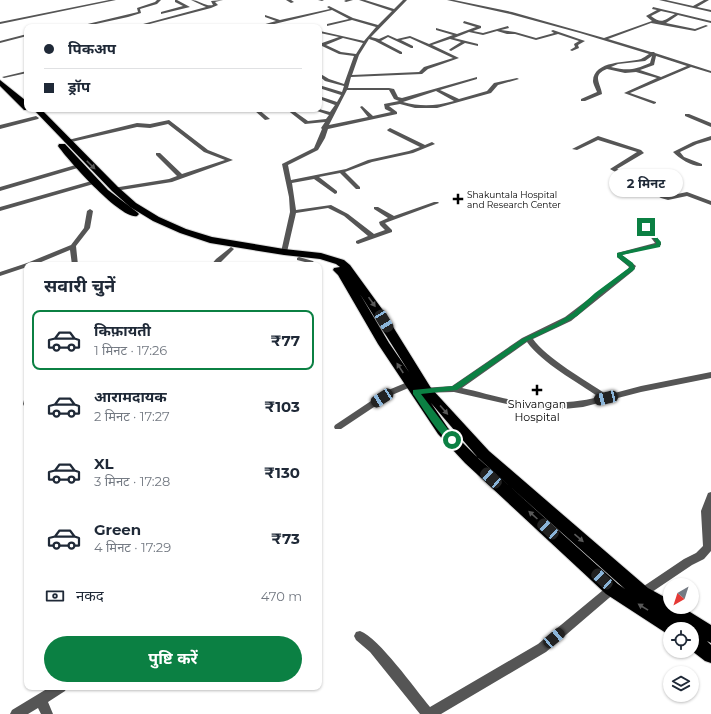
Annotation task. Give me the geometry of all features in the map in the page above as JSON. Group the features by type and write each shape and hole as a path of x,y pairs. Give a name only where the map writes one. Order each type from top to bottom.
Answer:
{"highway":[{"path":"1,77 24,96"},
{"path":"1,77 24,103"},
{"path":"36,112 114,189 133,205 156,219 183,231 210,240 332,258 340,262 346,267 376,309 418,389 484,455 642,593 680,614 711,635"},
{"path":"36,112 79,166 114,201 145,222 194,240 231,249 328,263 342,273 418,389 443,431 470,459 612,589 664,622"},
{"path":"699,646 711,655"}],"street":[{"path":"0,23 114,0"},
{"path":"90,24 140,12 138,9 156,3 159,0"},
{"path":"194,0 210,7"},
{"path":"145,24 217,5 212,2 221,0"},
{"path":"346,1 351,0"},
{"path":"361,0 395,12"},
{"path":"284,252 293,212 292,197 285,164 316,149 331,114 346,90 349,76 357,55 366,40 395,12 405,0"},
{"path":"449,0 511,13 562,27 711,72"},
{"path":"661,0 711,11"},
{"path":"674,3 678,0"},
{"path":"694,7 707,0"},
{"path":"176,2 196,10"},
{"path":"326,5 352,19 379,27"},
{"path":"162,13 187,6"},
{"path":"653,8 711,22"},
{"path":"268,24 333,9"},
{"path":"660,10 648,16 656,22 695,30 706,26"},
{"path":"662,23 678,14"},
{"path":"266,16 280,21"},
{"path":"328,26 352,19"},
{"path":"429,45 480,27 464,22"},
{"path":"605,39 656,22"},
{"path":"469,31 483,34 508,27"},
{"path":"562,27 553,31 583,41 575,45 578,47 572,50"},
{"path":"437,29 457,35"},
{"path":"496,30 507,33 515,32 536,39 557,33"},
{"path":"322,32 366,40 377,40 388,36 412,47"},
{"path":"0,42 24,36"},
{"path":"322,44 343,37"},
{"path":"349,76 420,73 426,68 457,58 410,37 397,40"},
{"path":"450,38 477,45"},
{"path":"377,40 401,53"},
{"path":"451,50 464,42"},
{"path":"322,46 342,54 357,55"},
{"path":"583,100 600,94 595,82 599,72 606,67 623,62 643,60 652,54"},
{"path":"606,67 628,72 638,71 652,64 654,56 652,54"},
{"path":"654,103 626,92 691,66"},
{"path":"638,71 661,78"},
{"path":"1,77 24,73"},
{"path":"322,76 346,90"},
{"path":"324,128 395,113 387,108 386,105 475,78"},
{"path":"322,86 346,90 388,89 392,90 396,98 409,107 430,108 489,92 494,85 517,78"},
{"path":"437,90 459,101"},
{"path":"322,98 337,104"},
{"path":"362,107 371,117"},
{"path":"0,127 33,112"},
{"path":"259,112 267,119"},
{"path":"292,112 307,123 328,120"},
{"path":"322,112 331,114"},
{"path":"686,115 711,125"},
{"path":"67,141 137,125 152,125 168,122 209,153 230,160 170,181 114,189"},
{"path":"390,130 425,147"},
{"path":"575,149 598,138 639,151 641,153 613,169 663,197 668,198 687,194 711,204"},
{"path":"700,165 682,158 676,152 695,143 711,138"},
{"path":"288,182 341,171 370,161 432,144"},
{"path":"158,154 181,176"},
{"path":"0,189 79,166"},
{"path":"341,171 358,188"},
{"path":"315,177 335,192"},
{"path":"0,209 95,182"},
{"path":"358,242 390,231 381,223 436,203"},
{"path":"293,212 329,206 346,215 373,237"},
{"path":"376,208 393,218"},
{"path":"34,262 73,246 87,228 90,211"},
{"path":"454,389 525,340 568,319 597,295 632,270 633,266 619,256 619,254 658,246 659,242 646,227"},
{"path":"73,246 75,262"},
{"path":"216,262 231,249"},
{"path":"300,258 311,262"},
{"path":"0,274 24,266"},
{"path":"529,339 531,343 544,355 606,398"},
{"path":"338,427 389,393 418,389 454,389 536,406 583,404 641,389 711,375"},
{"path":"642,593 688,562 700,556 708,547 706,511 711,496"},
{"path":"360,636 374,648 428,714 542,648 612,589"},
{"path":"16,714 55,690"},
{"path":"40,698 47,714"}],"place":[{"name":"Shakuntala Hospital and Research Center","path":"458,199"},
{"name":"Shivangan Hospital","path":"537,390"}],"route":[{"path":"452,440 443,431 416,392 454,389 525,340 557,325 575,314 597,295 632,270 633,266 619,256 619,254 658,246 659,242 646,227"}]}
